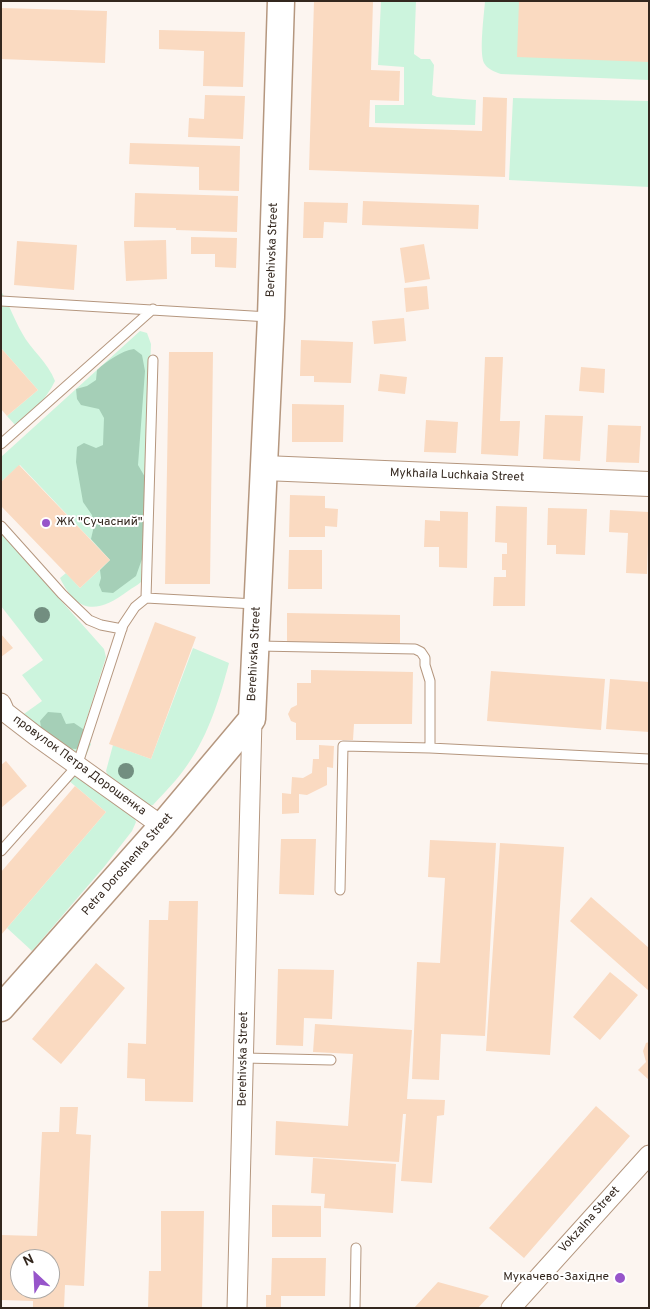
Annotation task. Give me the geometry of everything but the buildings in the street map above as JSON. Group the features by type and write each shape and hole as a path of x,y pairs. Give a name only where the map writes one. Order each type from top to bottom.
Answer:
{"main road":[{"name":"Berehivska Street","path":"252,719 271,317 281,1"},
{"name":"Petra Doroshenka Street","path":"2,1007 162,826 252,719"}],"street":[{"name":"Mykhaila Luchkaia Street","path":"264,468 649,484"},
{"name":"провулок Петра Дорошенка","path":"1,703 5,712 162,826"},
{"name":"Berehivska Street","path":"237,1308 252,719"},
{"name":"Vokzalna Street","path":"511,1308 649,1156"}],"lane":[{"path":"1,301 271,317"},
{"path":"3,438 153,309"},
{"path":"146,598 153,360"},
{"path":"1,526 88,620 101,625 122,629"},
{"path":"1,851 77,766 122,629 135,607 146,598 258,604"},
{"path":"256,646 415,649 421,652 426,658 425,666 430,681 430,748"},
{"path":"340,890 343,746 430,748 649,760"},
{"path":"244,1058 331,1060"},
{"path":"355,1308 356,1248"}],"green space":[{"path":"381,1 416,1 414,54 421,59 430,59 434,65 432,95 476,100 475,125 375,123 375,105 404,105 404,67 378,65"},
{"path":"485,1 649,1 649,80 501,74 489,69 484,63 482,42"},
{"path":"513,98 649,101 649,187 509,180"},
{"path":"1,291 22,333 48,368 55,381 43,400 16,426 7,416 38,390 1,348"},
{"path":"140,331 147,333 151,344 141,582 107,603 90,607 74,599 60,578 66,573 80,588 110,560 20,465 1,482 1,457"},
{"path":"134,349 142,355 145,371 138,465 145,477 142,559 136,576 113,593 102,592 99,585 101,578 100,570 110,560 91,539 94,526 92,515 83,502 76,462 77,447 84,443 96,448 103,445 104,418 99,409 81,405 77,399 76,389 87,386 96,380 97,370 110,360 119,354"},
{"path":"1,533 104,649 106,657 82,734 91,744 83,763 21,716 42,701 22,675 43,660 1,606"},
{"path":"193,648 229,663 226,676 213,715 195,752 184,770 171,785 153,805 148,806 108,776 106,771 113,745 151,759"},
{"path":"48,712 61,713 66,724 74,723 83,729 88,740 76,749 62,748 42,733 40,721"},
{"path":"70,766 134,816 136,822 132,831 104,867 32,951 7,928 106,812 62,775"}],"place":[{"name":"ЖК \"Сучасний\"","path":"46,523"},
{"name":"Мукачево-Західне","path":"620,1278"}]}
